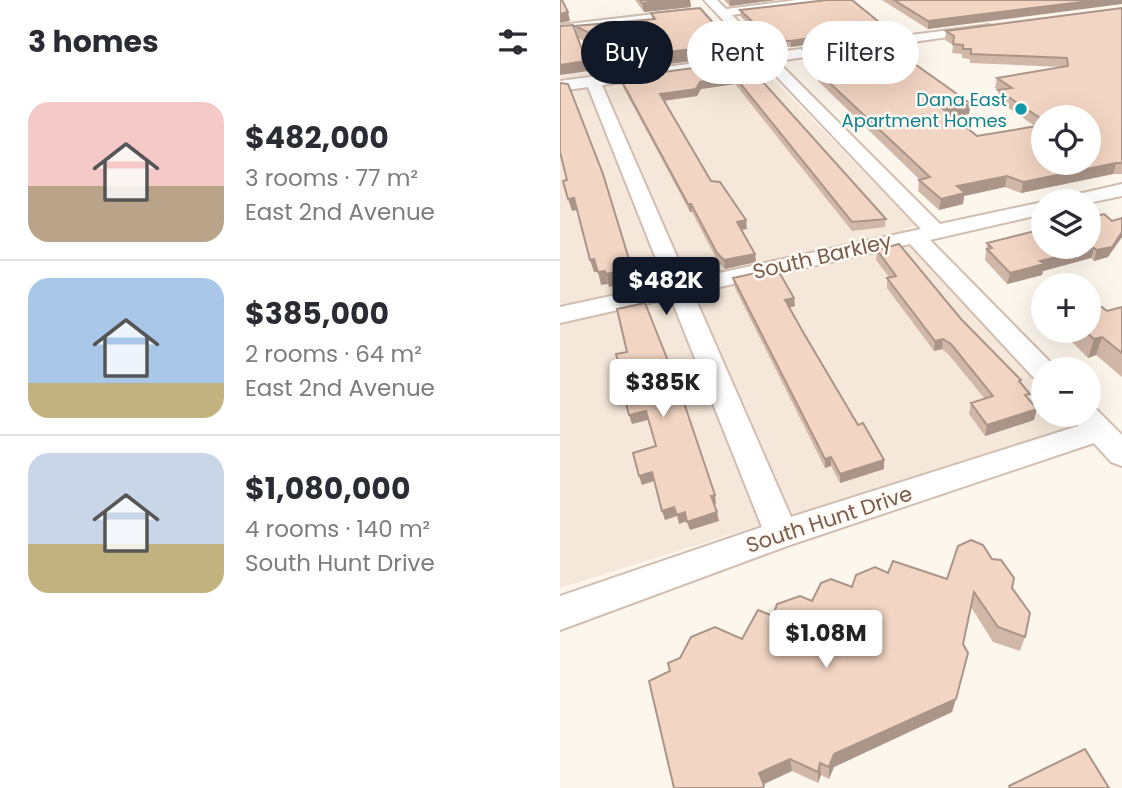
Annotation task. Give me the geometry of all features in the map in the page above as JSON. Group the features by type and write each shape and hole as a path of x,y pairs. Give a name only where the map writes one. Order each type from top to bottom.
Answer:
{"street":[{"path":"560,29 717,8 826,0"},
{"path":"717,8 730,21"},
{"path":"788,55 999,26"},
{"path":"788,82 1031,357"},
{"path":"560,86 581,83"},
{"path":"594,84 782,534"},
{"path":"1101,195 1122,190"},
{"name":"South Barkley","path":"560,315 1031,211"},
{"name":"South Hunt Drive","path":"560,613 1081,427"},
{"path":"1096,427 1122,454"}],"shaded area":[{"path":"687,39 687,84 778,84 917,226 904,229 1031,369 1031,427 1071,427 560,588 560,55 581,52 581,84 673,84 673,41"}],"building":[{"path":"562,0 568,12 560,14"},
{"path":"640,0 665,0 642,3"},
{"path":"827,0 852,0 878,21 802,21 802,39 788,41 788,21 752,21 740,10"},
{"path":"894,0 1098,0 928,21"},
{"path":"700,8 712,21 687,21 687,50 673,51 673,21 632,21 655,19 651,13"},
{"path":"1122,8 1122,163 1101,166 1101,105 1031,105 1031,112 998,90 1012,88 997,78 1068,66 1067,58 971,54 971,49 963,49 963,45 953,44 954,36 946,31"},
{"path":"573,25 581,47 581,62 560,65 560,26"},
{"path":"919,67 971,104 943,109 977,136 1031,127 1031,175 1057,175 1023,182 1007,176 957,186 965,193 941,199 919,180 930,177 831,84 919,84"},
{"path":"687,69 687,84 699,84 696,89 660,94 711,181 720,182 746,220 737,222 755,254 724,260 717,253 623,84 673,84 673,71"},
{"path":"560,83 568,84 603,174 632,269 606,274 605,271 598,272 594,259 590,260 574,198 568,199 563,181 567,180 560,152"},
{"path":"741,84 765,84 886,219 852,222"},
{"path":"1104,214 1112,221 1122,218 1122,232 1112,247 1101,249 1101,215"},
{"path":"1031,232 1031,259 1048,259 1040,261 1044,264 1010,273 987,249 992,248 987,243"},
{"path":"899,244 961,319 1021,380 1019,381 1030,394 1025,395 1031,402 1031,411 987,425 971,403 993,396 951,344 943,339 935,341 887,278 896,276 877,250"},
{"path":"765,271 767,274 779,272 794,298 785,300 858,425 863,423 884,460 840,474 831,457 825,459 733,278"},
{"path":"645,303 680,391 715,495 711,496 717,512 687,522 685,512 677,515 674,507 662,511 652,472 639,476 633,453 656,446 646,411 629,415 623,391 626,390 616,354 627,352 617,309"},
{"path":"1101,307 1107,311 1122,307 1122,353 1101,337"},
{"path":"971,540 983,545 992,559 1001,560 1014,578 1012,588 1030,613 1025,637 998,627 974,592 963,644 968,653 956,699 834,754 829,767 820,763 818,772 790,759 759,773 763,788 674,788 649,681 670,671 668,663 680,658 691,637 715,627 742,639 758,610 773,616 777,604 800,596 812,601 821,583 831,579 852,587 856,575 875,567 888,573 893,561 947,579 958,546"},
{"path":"1085,749 1109,788 1010,788 1009,786"}],"place":[{"name":"Dana East Apartment Homes","path":"1021,109"}]}
